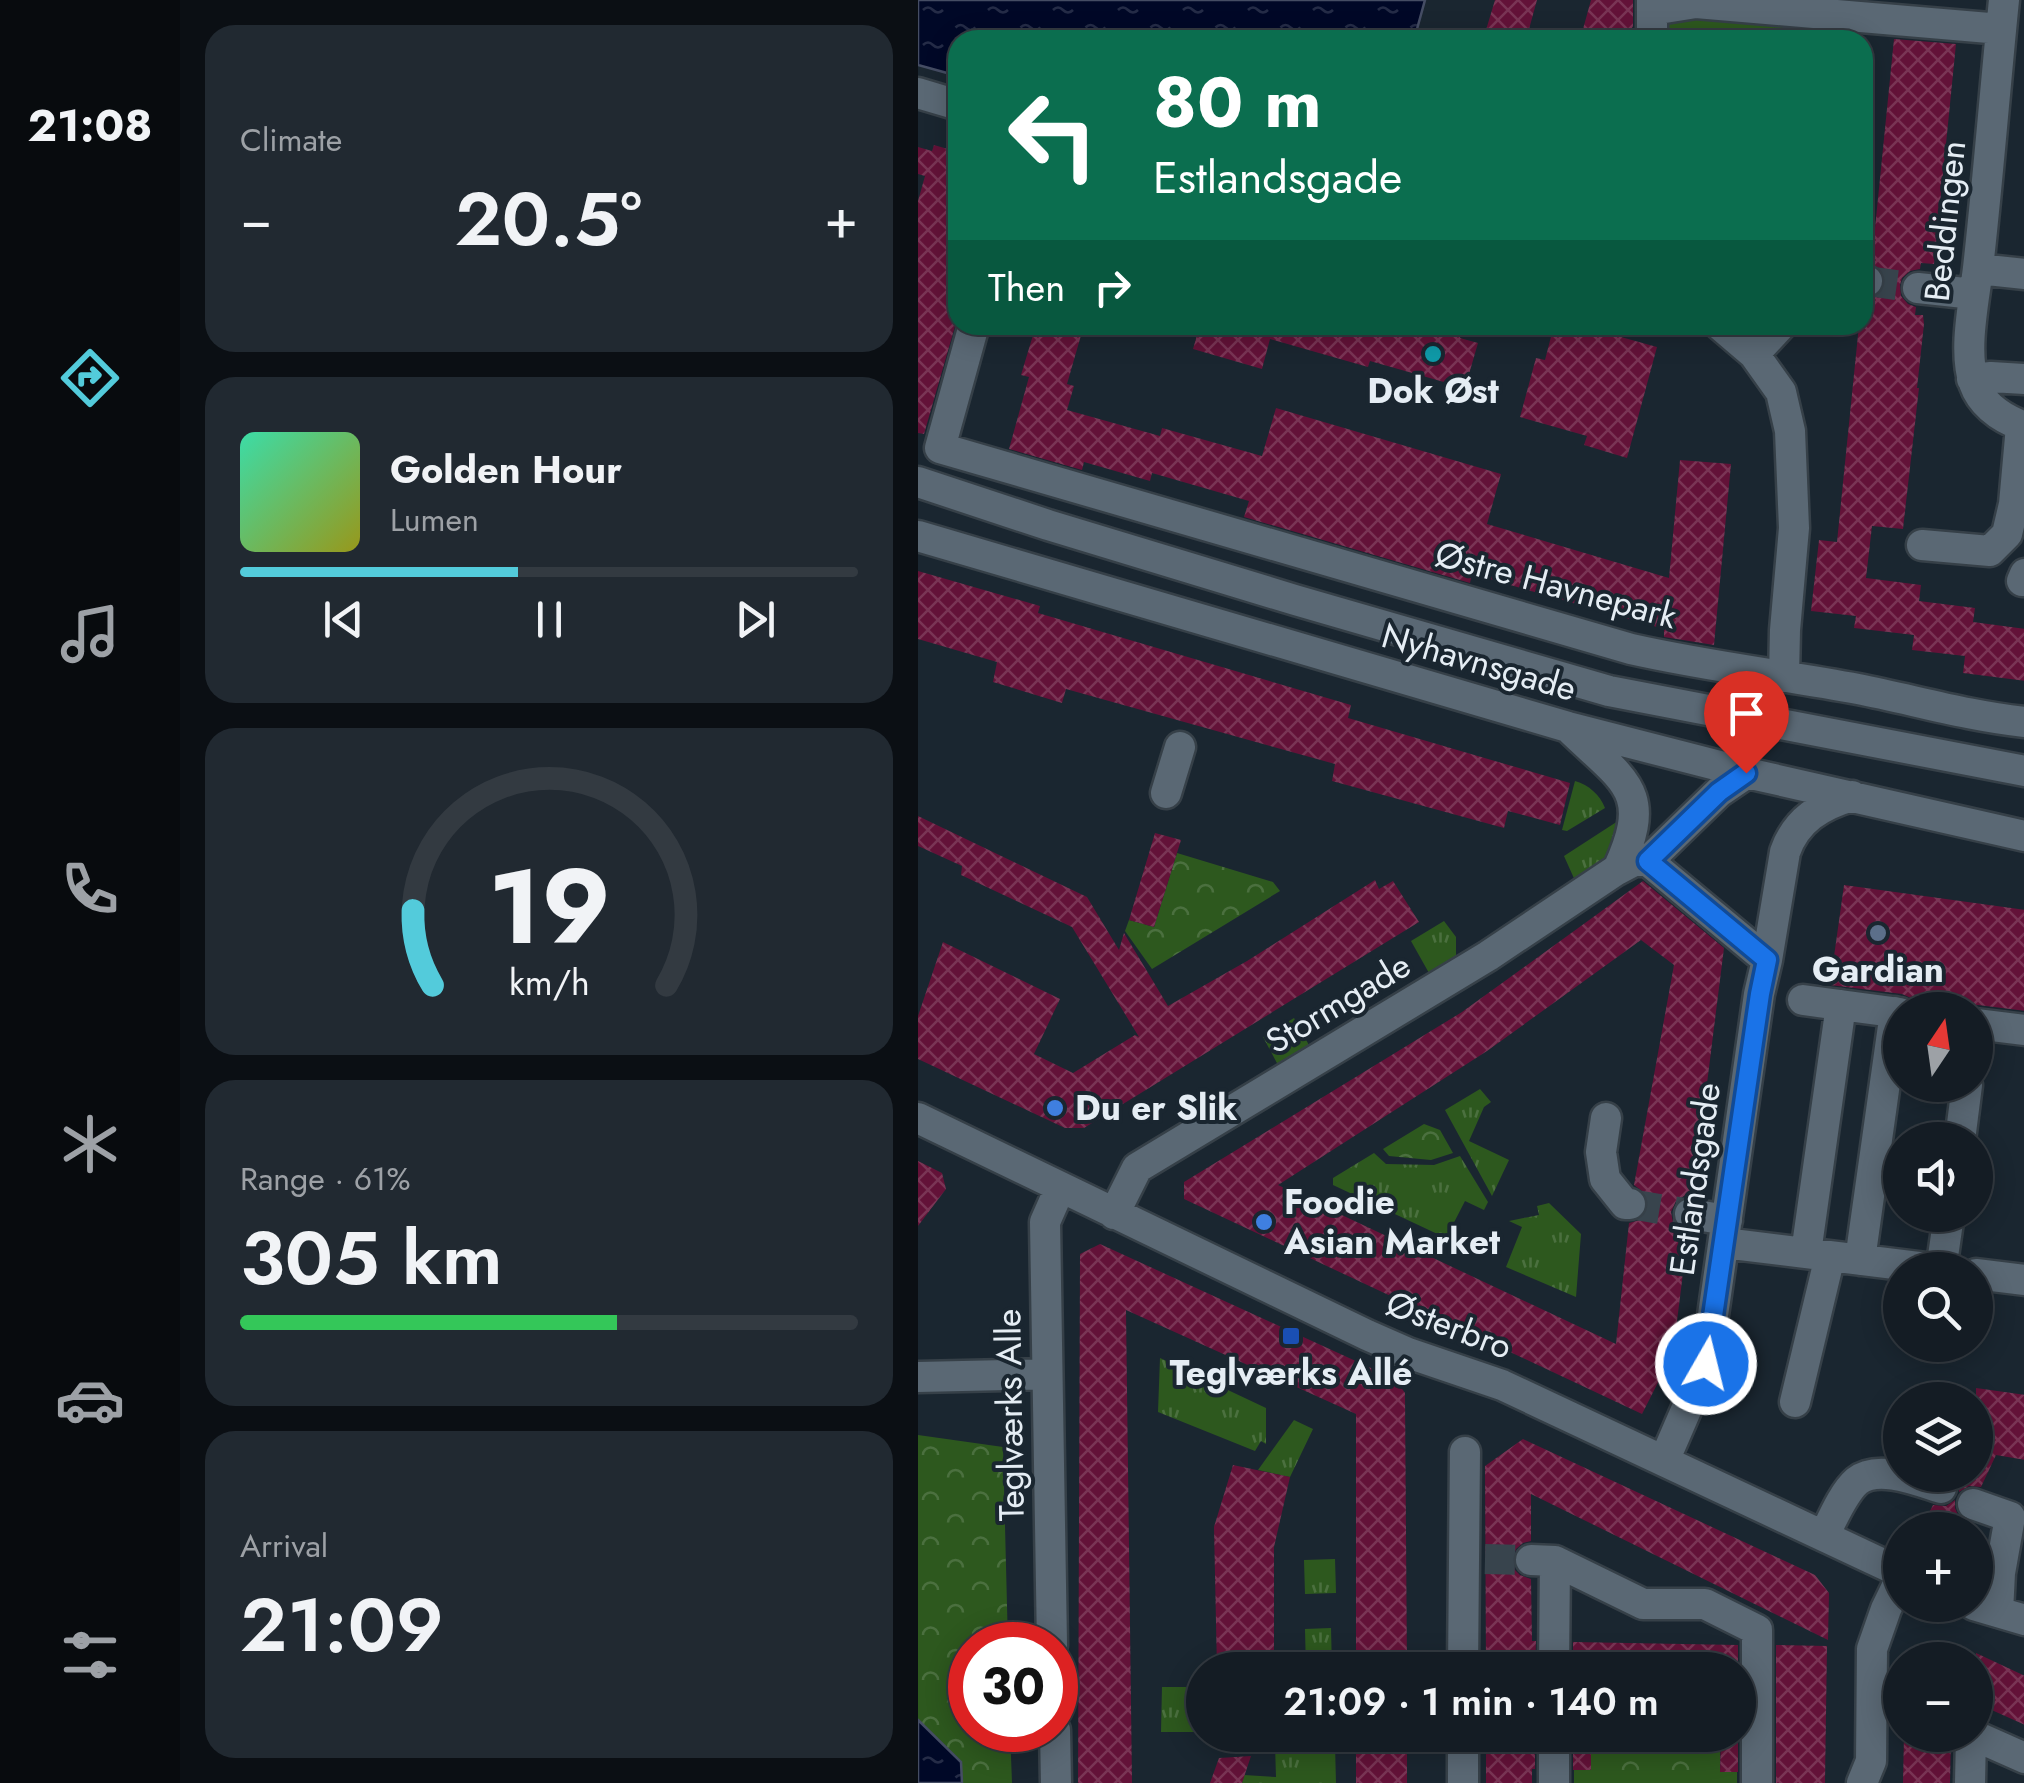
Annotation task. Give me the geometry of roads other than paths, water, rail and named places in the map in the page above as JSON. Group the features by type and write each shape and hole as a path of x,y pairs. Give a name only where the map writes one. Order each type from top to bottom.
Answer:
{"street":[{"path":"1652,17 1696,3 2002,15"},
{"name":"Beddingen","path":"1972,379 1970,349 2002,15"},
{"path":"918,93 948,101"},
{"path":"1918,288 2024,274"},
{"name":"Østre Havnepark","path":"971,335 940,448 1631,648 2024,722"},
{"path":"1732,335 1754,354 1781,392 1790,431 1794,528 1784,630 1784,676"},
{"path":"1754,354 1772,335"},
{"path":"1922,546 1990,551 2008,534 2023,426 2002,417 1987,404 1972,379 2024,380"},
{"name":"Nyhavnsgade","path":"922,484 1295,600 1609,691 2024,771"},
{"name":"Nyhavnsgade","path":"918,536 1568,728 2024,836"},
{"path":"1568,728 1619,776 1634,804 1636,818 1618,869"},
{"path":"1166,793 1180,747"},
{"name":"Stormgade","path":"1114,1214 1137,1168 1488,956 1618,869 1634,861 1648,861 1719,792 1746,773"},
{"path":"1850,796 2024,818"},
{"name":"Estlandsgade","path":"1664,1461 1706,1364 1760,994 1785,852 1800,824 1814,812 1850,796"},
{"path":"1648,861 1767,960"},
{"path":"1803,1000 1883,1011"},
{"path":"1832,1256 1841,1005"},
{"path":"1993,1027 2024,1030"},
{"path":"1795,1402 1883,1068"},
{"name":"Østerbro","path":"918,1118 1366,1335 1502,1385 1883,1564"},
{"path":"1606,1118 1601,1152 1605,1178 1630,1204"},
{"name":"Teglværks Alle","path":"1051,1622 1045,1222 1060,1188"},
{"path":"1690,1214 1725,1232 1832,1256 1883,1262"},
{"path":"1993,1276 2024,1280"},
{"path":"918,1378 1046,1374"},
{"path":"1464,1452 1475,1559 1465,1652"},
{"path":"1824,1536 1858,1479 1883,1473"},
{"path":"1973,1504 2017,1517 2000,1573 2007,1614"},
{"path":"1552,1652 1543,1560 1643,1604 1705,1604 1757,1630 1756,1783"},
{"path":"1862,1783 1871,1761 1872,1649 1883,1618"},
{"path":"1993,1744 2024,1758"},
{"path":"1055,1752 1056,1783"},
{"path":"1463,1752 1463,1783"},
{"path":"1554,1752 1554,1783"},
{"path":"1970,1783 1971,1752"}],"water":[{"path":"918,0 1425,0 1417,30 948,30 948,73 918,65"},
{"path":"918,1720 961,1762 962,1783 918,1783"}],"tunnel":[{"path":"1873,282 1918,288"},
{"path":"1630,1204 1690,1214"},
{"path":"1485,1559 1531,1560"}],"place":[{"name":"Dok Øst","path":"1433,354"},
{"name":"Gardian","path":"1878,933"},
{"name":"Du er Slik","path":"1055,1108"},
{"name":"Foodie Asian Market","path":"1264,1222"},
{"name":"Teglværks Allé","path":"1291,1336"}]}
